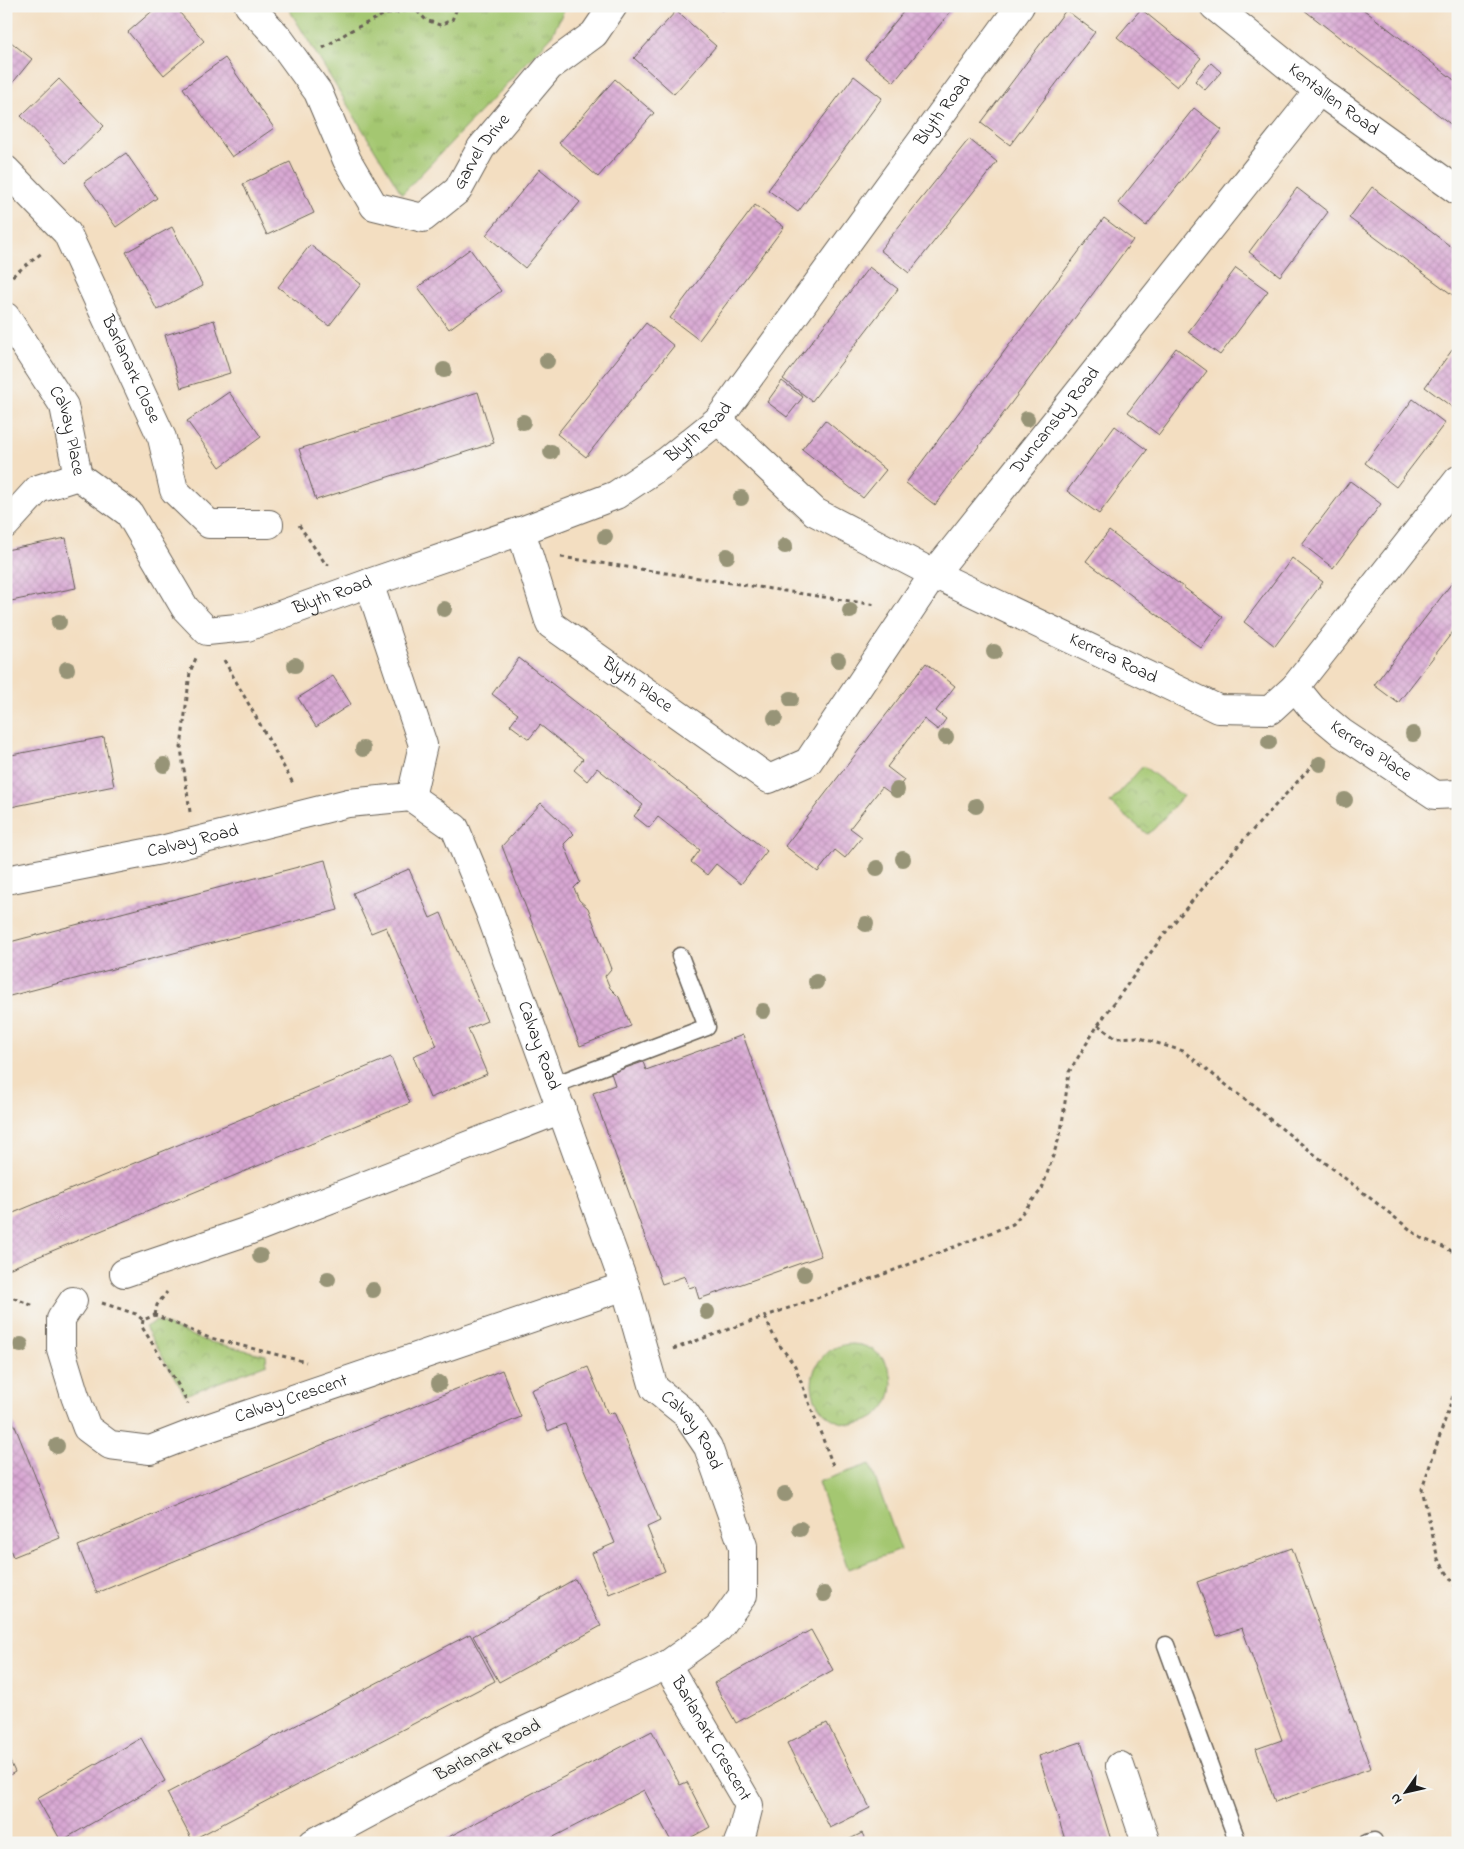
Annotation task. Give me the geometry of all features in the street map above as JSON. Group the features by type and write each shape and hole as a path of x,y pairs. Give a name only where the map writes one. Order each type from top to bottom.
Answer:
{"street":[{"name":"Garvel Drive","path":"249,6 278,37 318,92 347,160 374,206 423,218 458,190 481,148 543,74 549,67 594,34 613,6"},
{"name":"Blyth Road","path":"207,631 247,627 369,583 525,542 616,495 667,461 718,420 1020,6"},
{"name":"Kentallen Road","path":"1214,6 1319,90 1458,191"},
{"name":"Duncansby Road","path":"808,762 934,574 1319,90"},
{"name":"Barlanark Close","path":"6,170 67,233 162,438 174,490 209,524 269,524"},
{"name":"Calvay Place","path":"6,317 64,406 78,476 129,513 185,608 207,631"},
{"name":"Kerrera Road","path":"718,420 815,512 934,574 1218,709 1270,710 1295,687 1458,480"},
{"path":"6,524 38,488 78,476"},
{"name":"Blyth Place","path":"525,542 550,624 769,779 808,762"},
{"path":"369,583 423,744 411,797"},
{"name":"Kerrera Place","path":"1295,687 1312,708 1342,733 1435,795 1458,794"},
{"name":"Calvay Road","path":"6,880 161,850 348,803 411,797 455,828 489,910 558,1097 625,1286 654,1388 685,1413 708,1448 743,1546 743,1595 719,1628 667,1664"},
{"path":"124,1273 248,1231 558,1097"},
{"name":"Calvay Crescent","path":"84,1301 61,1319 61,1350 87,1428 110,1445 150,1450 199,1431 625,1286"},
{"name":"Barlanark Road","path":"313,1843 354,1833 507,1739 667,1664"},
{"name":"Barlanark Crescent","path":"667,1664 749,1806 738,1843"},
{"path":"1120,1766 1146,1843"}],"lane":[{"path":"558,1097 707,1027 680,956"},
{"path":"1166,1644 1238,1843"}],"path":[{"path":"297,63 350,31 383,15 416,9 426,20 440,25 452,20 458,6"},
{"path":"6,281 67,233"},
{"path":"269,524 298,524 325,564 369,583"},
{"path":"525,542 910,610"},
{"path":"207,631 310,813"},
{"path":"195,842 180,748 190,672 207,631"},
{"path":"646,1359 879,1276 1013,1224 1042,1190 1061,1132 1069,1072 1098,1025 1162,937 1238,846 1342,733"},
{"path":"1098,1025 1115,1038 1138,1037 1183,1051 1421,1238 1458,1255"},
{"path":"84,1301 136,1314 143,1320"},
{"path":"143,1320 155,1315 207,1337 335,1369 343,1383"},
{"path":"766,1316 775,1339 795,1366 834,1468"},
{"path":"143,1320 142,1327 177,1382 199,1431"},
{"path":"1458,1381 1422,1489 1438,1560 1458,1590"}],"green space":[{"path":"287,6 566,6 551,37 402,194"},
{"path":"1143,766 1183,796 1154,829 1147,834 1110,803"},
{"path":"156,1321 206,1341 266,1355 267,1364 185,1395 145,1327"},
{"path":"852,1344 867,1347 880,1356 889,1369 892,1384 889,1399 880,1412 867,1421 852,1424 837,1421 824,1412 815,1399 812,1384 815,1369 824,1356 837,1347"},
{"path":"870,1464 901,1550 848,1569 818,1482"}],"building":[{"path":"158,6 174,6 204,41 164,75 128,32"},
{"path":"721,6 740,6 741,7 721,10"},
{"path":"908,6 955,6 894,82 865,59"},
{"path":"1299,6 1359,6 1458,83 1458,130"},
{"path":"1141,9 1201,58 1177,87 1117,37"},
{"path":"1066,10 1095,32 1010,145 981,123"},
{"path":"676,11 716,46 674,94 634,58"},
{"path":"6,38 32,59 6,91"},
{"path":"225,58 274,128 232,157 183,88"},
{"path":"1211,63 1221,72 1205,90 1195,81"},
{"path":"854,76 882,98 798,212 768,190"},
{"path":"59,79 104,126 66,163 21,116"},
{"path":"615,79 654,113 598,177 559,143"},
{"path":"1194,108 1222,130 1146,226 1118,203"},
{"path":"969,139 997,162 909,273 880,250"},
{"path":"126,153 157,198 116,227 84,182"},
{"path":"290,162 314,213 267,235 243,184"},
{"path":"540,169 580,202 525,268 486,235"},
{"path":"1372,187 1458,252 1458,299 1349,218"},
{"path":"1297,188 1328,212 1280,276 1249,252"},
{"path":"755,205 784,227 699,340 670,318"},
{"path":"1104,218 1133,240 935,505 906,483"},
{"path":"172,227 203,286 157,310 126,252"},
{"path":"310,245 361,284 329,326 278,287"},
{"path":"470,249 501,291 449,329 418,287"},
{"path":"869,267 898,289 812,401 783,379"},
{"path":"1236,268 1268,291 1220,355 1188,332"},
{"path":"214,320 230,373 181,388 165,335"},
{"path":"646,323 674,346 586,457 557,434"},
{"path":"1458,342 1458,408 1456,410 1425,387"},
{"path":"1176,348 1207,371 1159,435 1128,412"},
{"path":"782,381 803,397 787,417 767,402"},
{"path":"229,392 261,437 220,467 187,421"},
{"path":"478,392 494,443 316,500 299,449"},
{"path":"1413,399 1445,423 1396,487 1365,463"},
{"path":"825,420 886,470 863,498 802,449"},
{"path":"1115,426 1147,450 1099,514 1067,491"},
{"path":"1350,481 1381,504 1333,568 1302,544"},
{"path":"1109,531 1223,617 1201,648 1086,561"},
{"path":"66,538 76,588 6,602 6,550"},
{"path":"1292,558 1323,582 1275,646 1244,622"},
{"path":"1458,575 1458,625 1398,703 1374,685"},
{"path":"519,658 767,851 741,884 716,864 707,875 691,862 700,850 658,817 649,828 634,816 643,805 597,768 587,781 574,770 583,759 540,725 529,739 510,725 518,714 492,694"},
{"path":"926,663 955,686 936,711 946,719 938,730 924,719 887,767 904,780 893,795 882,787 850,828 862,837 845,858 835,850 818,872 785,846"},
{"path":"333,676 351,704 316,727 298,698"},
{"path":"104,737 114,786 6,808 6,756"},
{"path":"541,803 574,834 564,844 580,882 574,888 579,900 588,908 611,969 605,976 610,988 619,997 631,1026 580,1046 502,846"},
{"path":"325,860 338,910 6,997 6,943"},
{"path":"409,869 430,918 441,913 487,1021 468,1029 487,1074 430,1098 413,1056 437,1046 386,927 371,933 353,893"},
{"path":"743,1035 821,1256 699,1299 695,1286 689,1288 685,1276 662,1284 593,1093 615,1085 611,1073 643,1062 646,1070"},
{"path":"391,1057 410,1103 6,1270 6,1216"},
{"path":"588,1367 608,1414 614,1412 660,1521 647,1527 665,1571 609,1594 592,1553 615,1543 565,1424 548,1431 531,1390"},
{"path":"502,1370 521,1417 97,1593 78,1546"},
{"path":"6,1404 60,1538 13,1557 6,1539"},
{"path":"1292,1548 1371,1768 1275,1802 1256,1749 1282,1740 1242,1628 1217,1636 1197,1582"},
{"path":"575,1579 601,1626 499,1682 473,1636"},
{"path":"811,1630 833,1670 736,1723 714,1683"},
{"path":"470,1634 495,1681 192,1840 167,1793"},
{"path":"827,1723 870,1808 830,1828 787,1743"},
{"path":"652,1731 680,1785 687,1782 710,1827 681,1843 672,1843 644,1790 542,1843 437,1843"},
{"path":"141,1738 165,1781 61,1841 37,1798"},
{"path":"1081,1742 1111,1840 1103,1843 1066,1843 1039,1756"},
{"path":"6,1753 15,1772 6,1777"},
{"path":"862,1833 867,1843 842,1843"}]}
